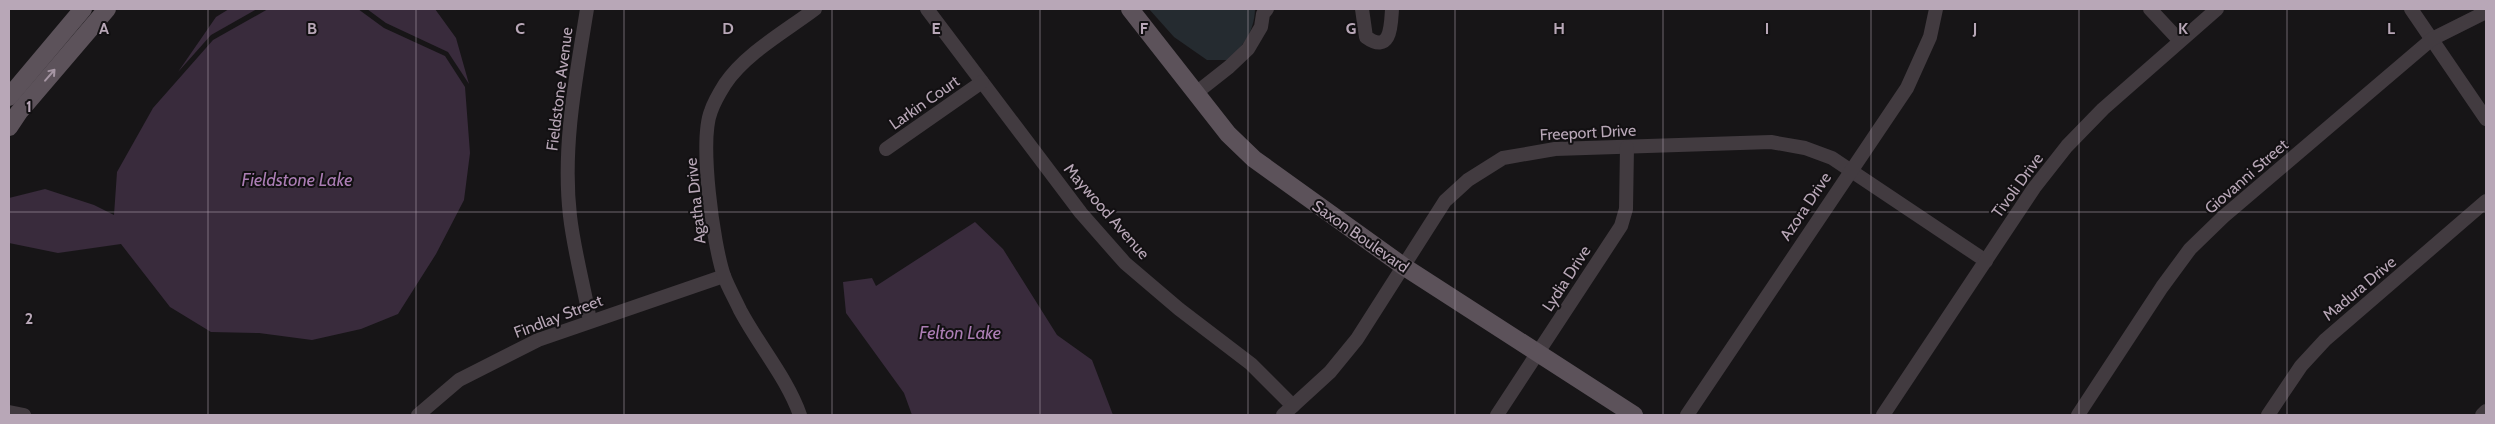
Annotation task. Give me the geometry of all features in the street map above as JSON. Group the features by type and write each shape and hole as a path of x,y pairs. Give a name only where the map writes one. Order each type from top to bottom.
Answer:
{"main road":[{"path":"9,97 83,9"},
{"path":"9,127 19,112 107,9"},
{"name":"Saxon Boulevard","path":"1130,9 1228,134 1254,159 1403,266 1634,415"}],"street":[{"name":"Fieldstone Avenue","path":"587,9 572,103 568,163 570,216 590,321"},
{"name":"Agatha Drive","path":"800,415 794,397 762,350 724,276 713,226 708,174 710,112 726,83 749,59 815,9"},
{"name":"Maywood Avenue","path":"927,9 1081,213 1125,263 1179,309 1251,364 1288,411"},
{"path":"1362,9 1366,38 1380,42 1385,41 1390,33 1392,9"},
{"name":"Azora Drive","path":"1686,415 1907,88 1930,37 1936,9"},
{"path":"2150,9 2179,40"},
{"name":"Tivoli Drive","path":"1883,415 2034,188 2067,146 2103,109 2179,40 2218,9"},
{"path":"2411,9 2486,119"},
{"path":"1196,92 1229,67 1248,49 1261,27 1265,10"},
{"name":"Giovanni Street","path":"2078,415 2162,287 2190,249 2223,217 2432,39 2486,12"},
{"name":"Larkin Court","path":"886,150 982,82"},
{"name":"Freeport Drive","path":"1288,411 1330,372 1357,339 1445,201 1468,180 1503,158 1555,149 1771,142 1805,148 1832,158 1850,172 1986,261"},
{"name":"Lydia Drive","path":"1497,415 1621,226 1626,209 1627,147"},
{"name":"Madura Drive","path":"2268,415 2301,366 2325,340 2486,200"},
{"name":"Findlay Street","path":"418,415 459,380 538,340 724,276"},
{"path":"2482,415 2486,411"},
{"path":"9,412 24,415"}],"shaded area":[{"path":"1149,9 1255,9 1253,25 1247,38 1234,54 1228,60 1207,60 1174,37"}],"water":[{"path":"229,9 257,9 211,35 178,72 216,17"},
{"name":"Fieldstone Lake","path":"268,9 358,9 384,28 445,56 465,87 470,153 464,200 436,254 398,314 361,329 312,340 259,333 211,332 170,307 121,244 58,253 9,243 9,198 45,189 94,205 114,215 117,172 153,108 213,40"},
{"path":"367,9 435,9 456,38 469,84 448,52 386,23"},
{"name":"Felton Lake","path":"975,222 1003,249 1057,335 1092,360 1113,415 912,415 904,393 846,313 843,282 872,278 876,286"}]}
